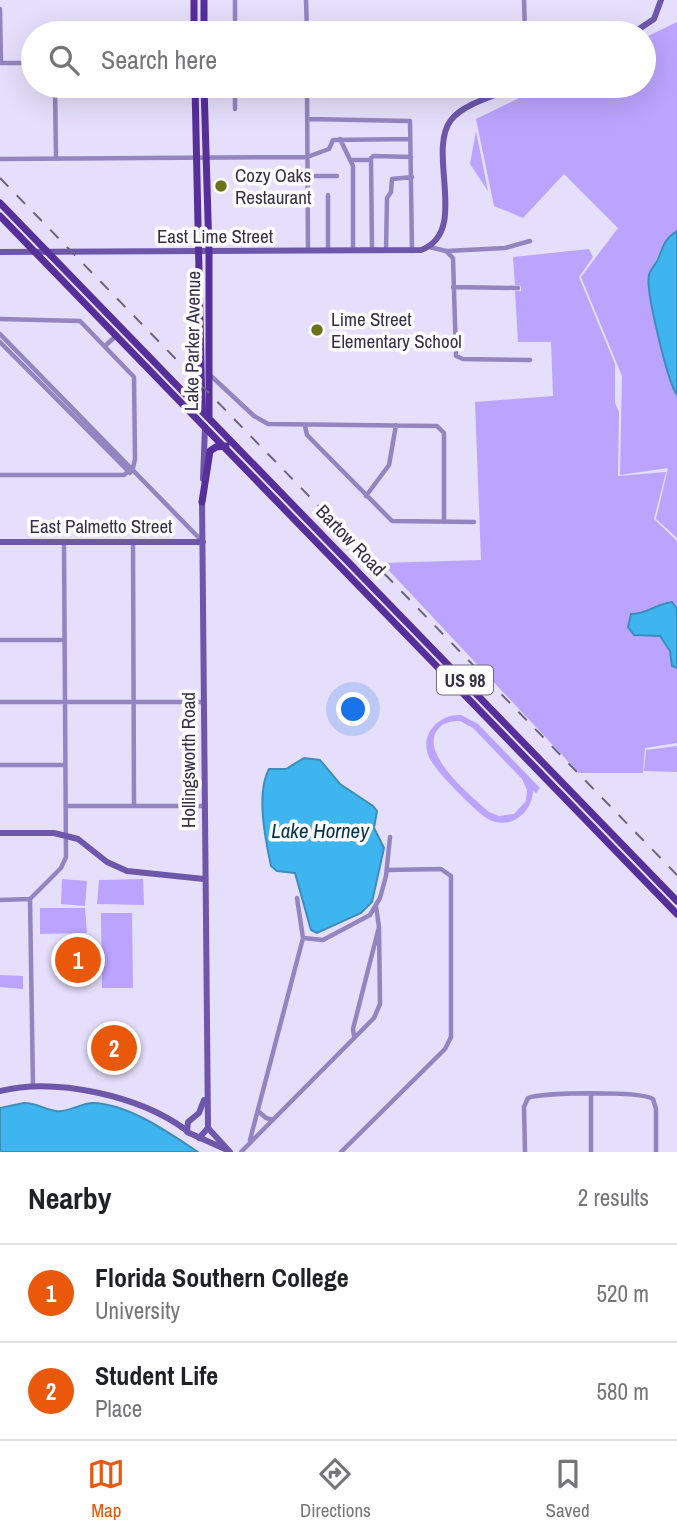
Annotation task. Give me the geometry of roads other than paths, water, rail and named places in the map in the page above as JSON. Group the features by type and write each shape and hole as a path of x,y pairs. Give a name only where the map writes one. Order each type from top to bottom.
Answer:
{"main road":[{"path":"194,0 194,21"},
{"path":"204,0 204,21"},
{"name":"Lake Parker Avenue","path":"195,98 202,411 205,425"},
{"name":"Lake Parker Avenue","path":"204,98 210,374 209,417 205,425"},
{"name":"Bartow Road","path":"0,203 209,417 677,914"},
{"name":"Bartow Road","path":"0,216 677,901"},
{"path":"202,502 210,451 216,446 226,446"}],"street":[{"path":"235,0 235,21"},
{"path":"306,0 307,21"},
{"path":"524,0 525,21"},
{"path":"651,21 661,0"},
{"path":"0,9 0,63 21,63"},
{"path":"55,98 56,158"},
{"path":"235,98 235,109"},
{"path":"307,98 308,251"},
{"path":"492,98 456,115 444,136 444,226 429,247 446,251 505,248 530,241"},
{"path":"307,119 408,120 412,177 412,251"},
{"path":"0,159 307,157 329,149 333,139 410,139"},
{"path":"340,139 351,160 353,251"},
{"path":"351,160 411,157"},
{"path":"371,158 372,251"},
{"path":"307,176 337,176"},
{"path":"386,251 387,198 391,192 392,178 412,177"},
{"path":"328,195 328,251"},
{"name":"East Lime Street","path":"0,252 412,251 429,247"},
{"path":"446,251 453,258 456,356 463,359 530,360"},
{"path":"453,287 519,288"},
{"path":"0,319 78,320 134,378 132,471"},
{"path":"105,346 123,330"},
{"path":"0,334 33,372"},
{"path":"0,342 202,542"},
{"path":"202,368 260,421 268,424 432,425 444,433 444,522"},
{"name":"Hollingsworth Road","path":"205,425 202,542 205,1096 208,1126"},
{"path":"366,496 389,465 396,425"},
{"path":"304,426 307,435 392,521 474,522"},
{"path":"0,469 3,475 124,475 132,471"},
{"name":"East Palmetto Street","path":"0,542 202,542"},
{"path":"0,900 30,899 61,868 66,858 64,542"},
{"path":"133,543 134,805"},
{"path":"0,639 64,640"},
{"path":"0,702 203,702"},
{"path":"0,765 65,765"},
{"path":"66,806 204,806"},
{"path":"0,833 54,833 87,844 107,862 127,871 204,879"},
{"path":"303,938 323,940 370,915 376,906 387,870 390,837"},
{"path":"341,1152 445,1049 451,1037 451,876 441,869 387,870"},
{"path":"250,1142 303,938 296,898"},
{"path":"30,899 33,1087"},
{"path":"241,1152 379,1011 379,927 376,906"},
{"path":"354,1037 353,1029 379,927"},
{"path":"0,1091 33,1087 114,1096 166,1116 186,1130 191,1137 227,1150"},
{"name":"Hollingsworth Road","path":"192,1118 201,1109 205,1096"},
{"path":"525,1152 527,1100 534,1096 644,1096 651,1098 656,1109 656,1152"},
{"path":"591,1096 591,1152"},
{"path":"258,1110 266,1118 274,1120"},
{"path":"166,1116 202,1118 227,1150"},
{"path":"186,1130 192,1118"},
{"path":"199,1138 208,1126"}],"water":[{"path":"677,231 677,395 663,355 649,284 650,273 664,244"},
{"path":"672,602 677,609 677,668 672,666 670,651 660,636 634,635 628,627 631,614"},
{"name":"Lake Horney","path":"304,758 320,760 340,784 373,806 377,811 374,828 384,848 372,902 361,913 317,933 311,930 295,873 277,871 271,866 262,803 269,769 286,769"},
{"path":"24,1103 56,1111 93,1103 121,1108 148,1121 198,1152 0,1152 0,1108"}],"railway":[{"path":"0,178 677,875"}],"place":[{"name":"Cozy Oaks Restaurant","path":"221,186"},
{"name":"Lime Street Elementary School","path":"317,330"},
{"name":"Florida Southern College","path":"78,960"},
{"name":"Student Life","path":"114,1048"}]}
